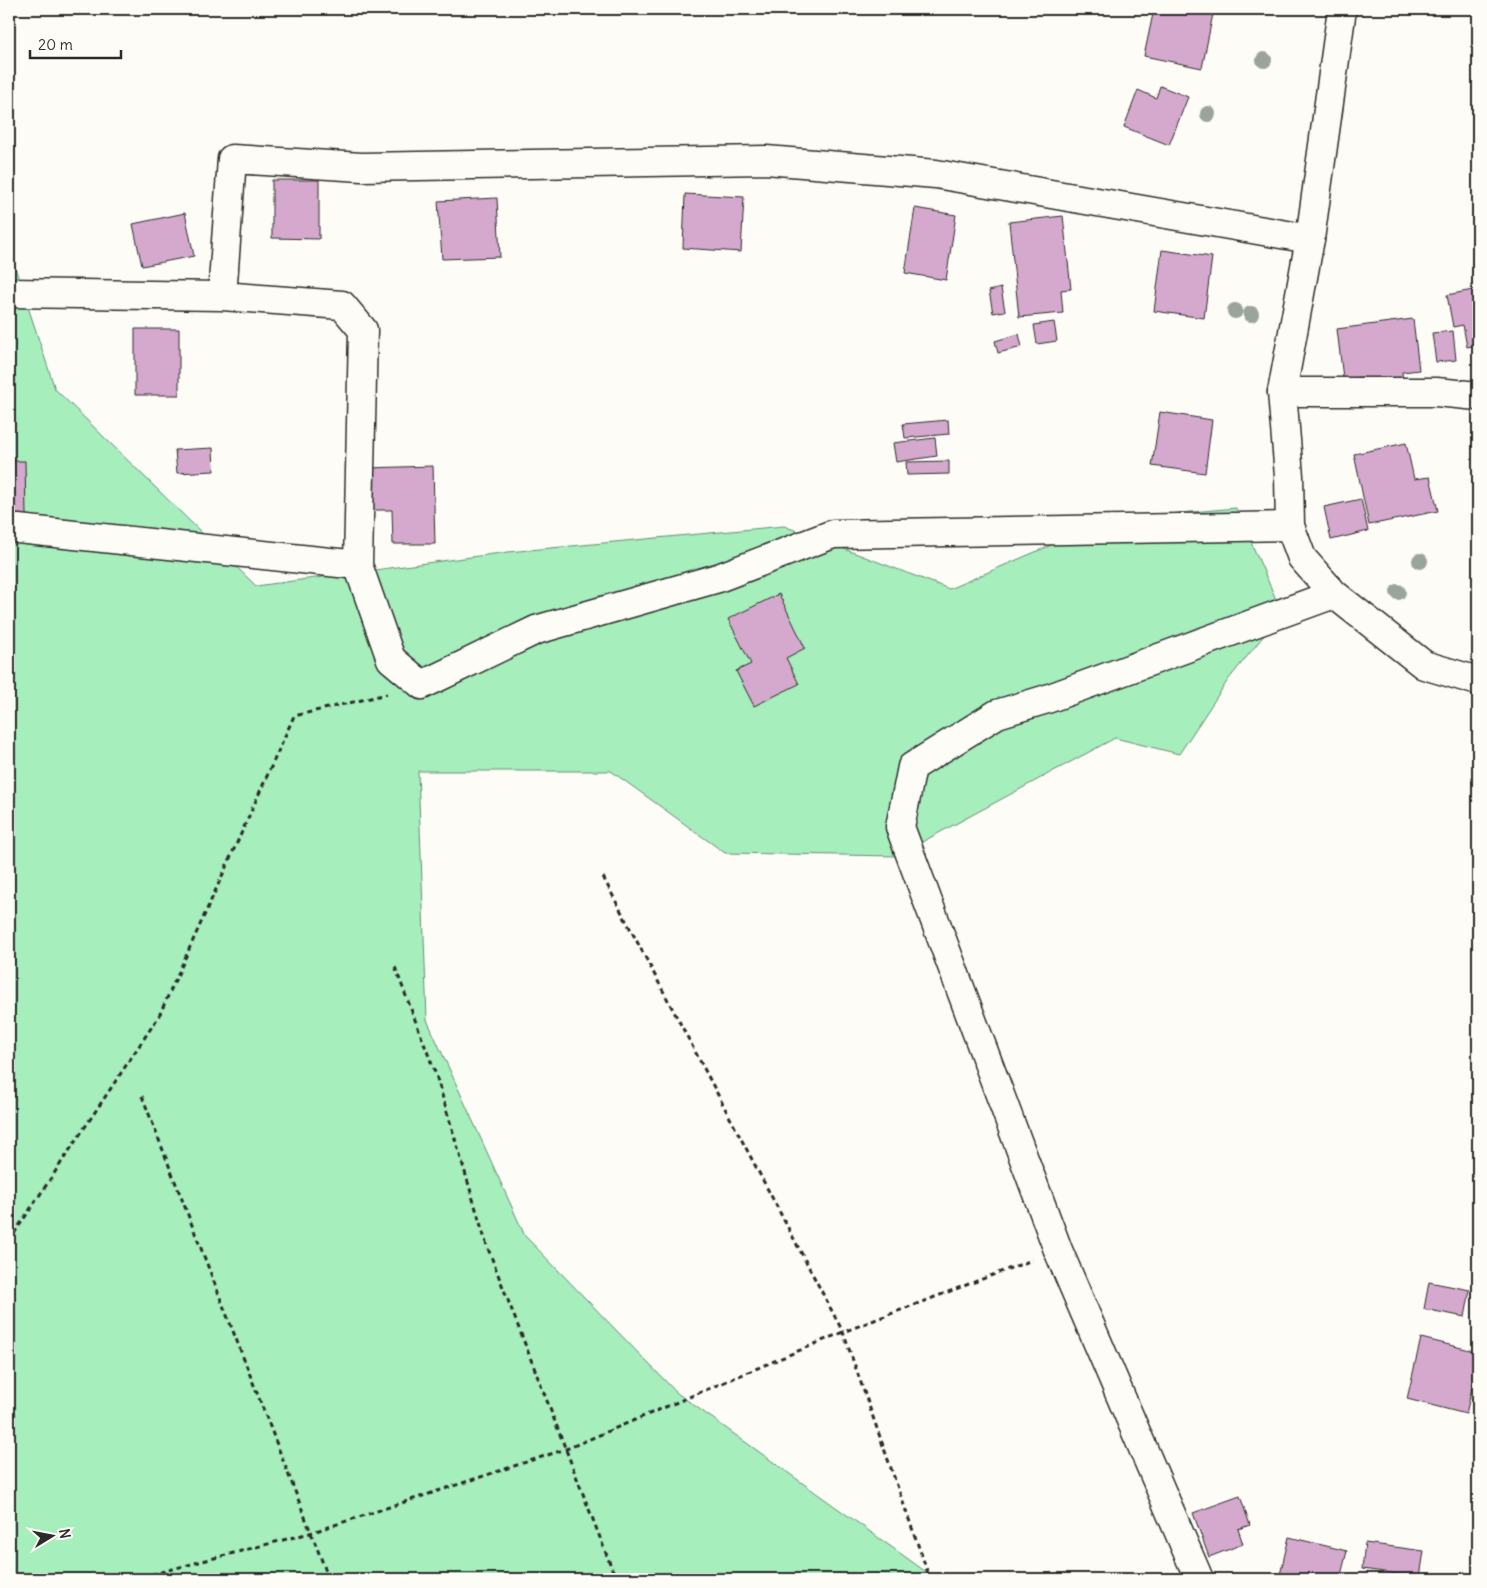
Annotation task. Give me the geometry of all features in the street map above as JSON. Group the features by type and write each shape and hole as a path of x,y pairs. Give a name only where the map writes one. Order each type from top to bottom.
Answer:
{"street":[{"path":"1342,9 1310,239 1282,392 1290,526 1302,558 1334,594 1424,665 1478,681"},
{"path":"222,296 232,159 362,166 766,160 936,174 1310,239"},
{"path":"9,293 222,296 342,305 363,330 358,565 391,659 422,685 536,630 718,578 832,534 1290,526"},
{"path":"1282,392 1436,392 1478,396"},
{"path":"18,529 358,565"},
{"path":"1200,1579 1058,1250 900,827 912,767 997,714 1047,699 1334,594"}],"path":[{"path":"9,1241 159,1016 294,716 422,685"},
{"path":"603,877 843,1332 930,1579"},
{"path":"395,967 436,1075 487,1246 616,1579"},
{"path":"142,1096 329,1579"},
{"path":"134,1579 310,1533 566,1449 843,1332 1058,1250"}],"green space":[{"path":"9,249 55,389 256,586 508,552 784,526 949,589 1112,519 1236,508 1282,613 1228,680 1179,754 1115,738 896,856 725,853 611,771 418,771 427,1020 525,1236 677,1393 936,1579 9,1579"}],"building":[{"path":"1154,9 1214,9 1202,68 1144,56"},
{"path":"1160,86 1188,97 1169,145 1124,127 1138,90 1156,98"},
{"path":"272,180 319,180 319,239 272,238"},
{"path":"685,194 744,197 741,252 683,248"},
{"path":"497,198 500,257 442,259 438,201"},
{"path":"915,208 956,215 946,280 905,273"},
{"path":"185,213 194,256 142,266 133,224"},
{"path":"1063,216 1071,289 1061,290 1063,313 1019,317 1009,222"},
{"path":"1162,250 1212,257 1204,318 1154,311"},
{"path":"1001,288 1005,311 993,313 989,291"},
{"path":"1478,289 1478,345 1467,347 1463,325 1453,327 1447,295"},
{"path":"1413,319 1419,370 1402,372 1403,383 1363,387 1362,377 1343,378 1337,329"},
{"path":"1054,322 1057,341 1037,344 1034,325"},
{"path":"135,329 179,329 179,395 135,395"},
{"path":"1453,331 1456,360 1436,362 1432,333"},
{"path":"1019,334 1022,347 998,353 995,341"},
{"path":"1160,412 1212,420 1205,473 1152,466"},
{"path":"948,420 949,434 905,438 903,424"},
{"path":"935,438 937,456 896,462 893,443"},
{"path":"1406,443 1414,479 1430,477 1438,511 1369,525 1354,454"},
{"path":"213,448 214,471 177,473 175,450"},
{"path":"9,461 25,461 26,516 9,516"},
{"path":"949,461 949,474 907,475 906,462"},
{"path":"433,466 435,544 393,544 392,510 368,510 367,468"},
{"path":"1361,499 1368,531 1331,540 1324,507"},
{"path":"779,594 805,648 786,658 799,684 754,706 736,671 751,664 728,619"},
{"path":"1429,1282 1470,1290 1465,1317 1424,1309"},
{"path":"1421,1338 1478,1352 1478,1361 1466,1414 1407,1399"},
{"path":"1240,1496 1250,1525 1238,1529 1243,1544 1209,1557 1193,1513"},
{"path":"1289,1537 1347,1551 1340,1579 1279,1579"},
{"path":"1365,1543 1424,1551 1420,1577 1362,1569"}]}
